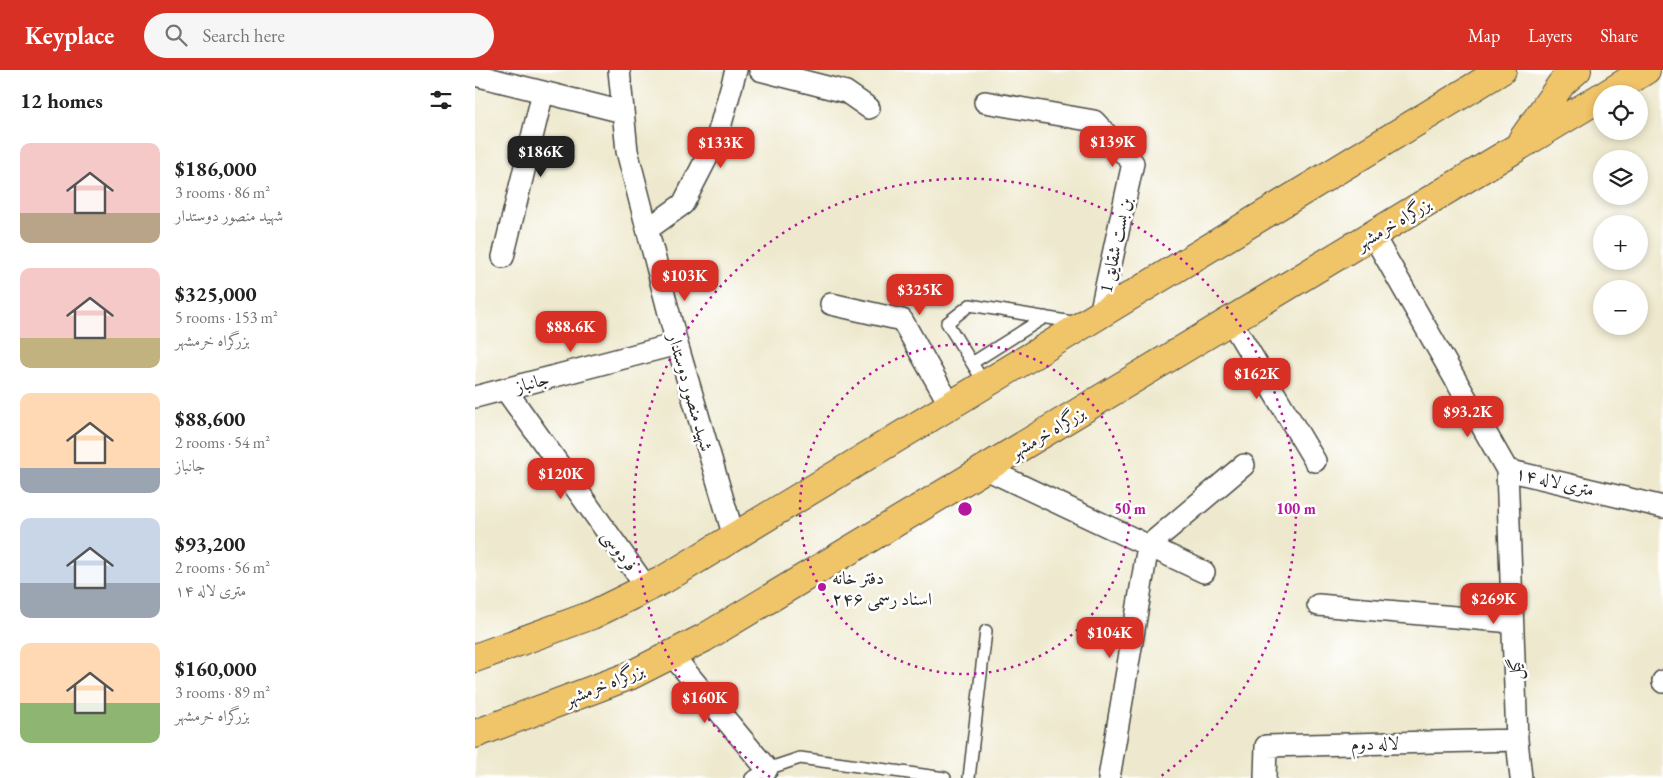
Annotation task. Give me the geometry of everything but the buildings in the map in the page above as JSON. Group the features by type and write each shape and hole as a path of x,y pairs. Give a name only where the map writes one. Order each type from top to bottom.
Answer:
{"highway":[{"path":"475,658 591,615 647,588 950,405 978,374 1092,319 1502,70"},
{"path":"1516,149 1562,83 1577,70"},
{"path":"1622,85 1646,70"},
{"name":"بزرگراه خرمشهر","path":"475,734 629,676 729,624 1593,102"}],"street":[{"name":"شهید منصور دوستدار","path":"619,70 627,151 677,344 733,537"},
{"path":"648,229 683,204 717,138 736,70"},
{"path":"760,70 846,92 869,108"},
{"path":"475,75 623,112"},
{"path":"503,257 543,92"},
{"name":"بن بست شقایق 1","path":"985,102 1094,121 1133,164 1092,319"},
{"name":"۱۴ متری لاله","path":"1373,235 1507,470 1663,507"},
{"path":"831,304 902,320 950,405"},
{"path":"1231,321 1315,461"},
{"name":"جانباز","path":"475,397 677,344"},
{"name":"فردوسی","path":"505,389 647,588"},
{"path":"1109,778 1148,546 1244,465"},
{"path":"986,469 1204,572"},
{"name":"گیل","path":"1507,470 1517,740 1521,778"},
{"path":"1318,605 1512,622"},
{"path":"672,655 759,773"},
{"name":"لاله دوم","path":"1265,778 1266,746 1517,740"}],"lane":[{"path":"1045,317 978,374 947,323 970,305 1045,317 1092,319"},
{"path":"969,778 986,631"},
{"path":"759,773 800,758 945,778"}],"place":[{"name":"دفتر خانه اسناد رسمی ۲۴۶","path":"822,587"}]}
